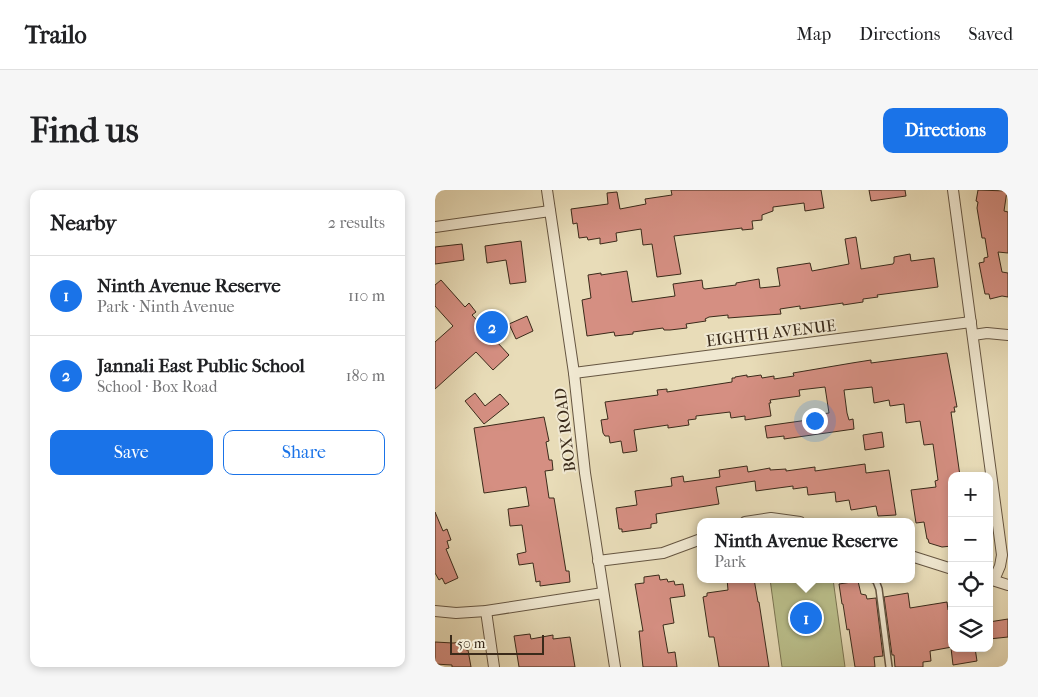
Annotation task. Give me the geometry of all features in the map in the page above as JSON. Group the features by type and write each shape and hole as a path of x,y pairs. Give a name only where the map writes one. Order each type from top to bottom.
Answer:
{"street":[{"name":"BOX ROAD","path":"547,190 574,373 585,473 615,667"},
{"path":"953,190 1002,555 1000,566 993,578"},
{"path":"435,226 550,211"},
{"name":"EIGHTH AVENUE","path":"574,373 971,322"},
{"path":"973,335 987,333 1008,335"},
{"path":"598,561 663,553 697,540"},
{"path":"915,557 948,568"},
{"path":"993,580 1008,585"},
{"path":"435,611 456,613 486,611 603,593"},
{"path":"486,611 494,667"}],"lane":[{"path":"877,583 889,667"}],"green space":[{"path":"771,583 834,583 845,667 782,667"}],"building":[{"path":"671,190 821,190 824,208 805,211 804,203 773,207 773,211 762,215 762,220 752,221 753,229 742,230 742,228 674,236 681,274 657,277 652,244 643,245 641,229 616,233 617,241 600,244 600,238 588,240 587,237 579,238 577,223 573,224 571,209 608,204 607,193 617,192 620,209 646,204 645,199 672,195"},
{"path":"869,190 905,190 906,196 871,201"},
{"path":"978,190 1007,191 1004,211 1008,212 1008,253 998,252 1002,272 1008,273 1008,297 1002,296 990,299 989,294 985,294 979,263 984,262 984,258 988,257 985,238 982,238 977,208"},
{"path":"856,237 861,269 893,264 894,257 910,254 911,261 934,258 938,287 877,295 878,297 863,299 863,302 843,305 843,303 800,309 800,306 780,309 781,314 728,318 728,315 709,317 705,319 706,321 686,324 687,328 664,330 663,328 615,336 614,332 587,336 582,300 591,298 588,275 627,271 632,302 675,296 673,284 702,280 703,288 705,289 736,285 736,283 759,279 760,288 780,286 777,268 810,263 812,271 849,264 845,239"},
{"path":"521,241 526,282 510,284 506,260 487,263 485,246"},
{"path":"462,244 464,260 435,264 435,247"},
{"path":"441,280 465,307 469,303 476,312 472,315 509,355 493,370 476,352 435,389 435,342 453,326 435,306 435,285"},
{"path":"527,316 533,331 516,339 509,324"},
{"path":"947,353 957,407 954,407 955,412 951,412 959,472 948,472 948,546 942,547 929,543 924,522 916,523 911,490 936,487 935,481 938,480 933,444 924,445 920,421 906,423 904,404 890,406 889,400 874,403 872,387 844,390 847,413 849,420 853,419 854,429 784,439 784,436 767,438 765,426 815,419 814,415 829,413 825,387 799,390 800,396 770,400 771,416 745,420 745,416 731,418 730,412 696,416 696,419 688,420 689,425 668,428 668,425 634,430 637,451 623,453 621,441 610,443 609,436 605,436 603,433 601,420 608,419 605,402 658,395 657,390 667,389 667,392 732,382 732,378 747,375 747,377 761,375 762,378 774,376 774,379 794,376 793,373 871,360 871,363"},
{"path":"475,393 485,406 500,394 509,404 484,424 465,401"},
{"path":"544,417 549,441 546,442 549,460 552,460 553,470 545,471 549,498 554,498 566,571 569,571 570,582 540,586 540,581 536,582 533,563 519,565 517,554 526,552 522,525 510,526 508,509 529,506 526,487 484,493 474,428"},
{"path":"882,432 884,447 865,450 863,435"},
{"path":"865,464 866,473 889,470 896,515 878,516 876,506 851,510 849,500 836,502 835,492 808,495 807,487 793,489 793,486 756,491 755,481 716,487 719,504 656,514 657,523 651,524 651,528 622,532 622,529 619,529 616,508 637,505 635,491 672,486 671,478 683,476 684,482 720,477 719,470 747,466 748,472 770,468 770,470 786,469 786,471 815,467 815,471"},
{"path":"435,512 443,531 447,529 451,540 447,541 449,548 446,549 458,578 445,584 442,578 439,580 435,573"},
{"path":"659,575 660,580 674,581 675,585 683,584 685,596 670,598 674,623 663,625 668,653 675,652 677,667 643,667 639,631 643,631 635,584 644,583 644,577"},
{"path":"727,583 755,583 769,667 719,667 714,637 709,637 703,597 707,596 707,593 728,590"},
{"path":"858,583 861,594 866,595 867,599 876,598 883,656 874,657 875,667 855,667 839,584"},
{"path":"908,593 910,608 947,602 948,648 930,651 931,661 923,662 923,667 895,667 884,597"},
{"path":"1008,619 1008,637 993,639 993,621"},
{"path":"530,634 531,639 553,635 553,639 570,637 575,667 519,667 514,636"},
{"path":"435,642 464,642 466,650 468,650 471,667 452,667 452,665 435,664"},
{"path":"951,652 976,652 977,661 953,665"}],"place":[{"name":"Jannali East Public School","path":"492,327"},
{"name":"Ninth Avenue Reserve","path":"806,618"}]}
